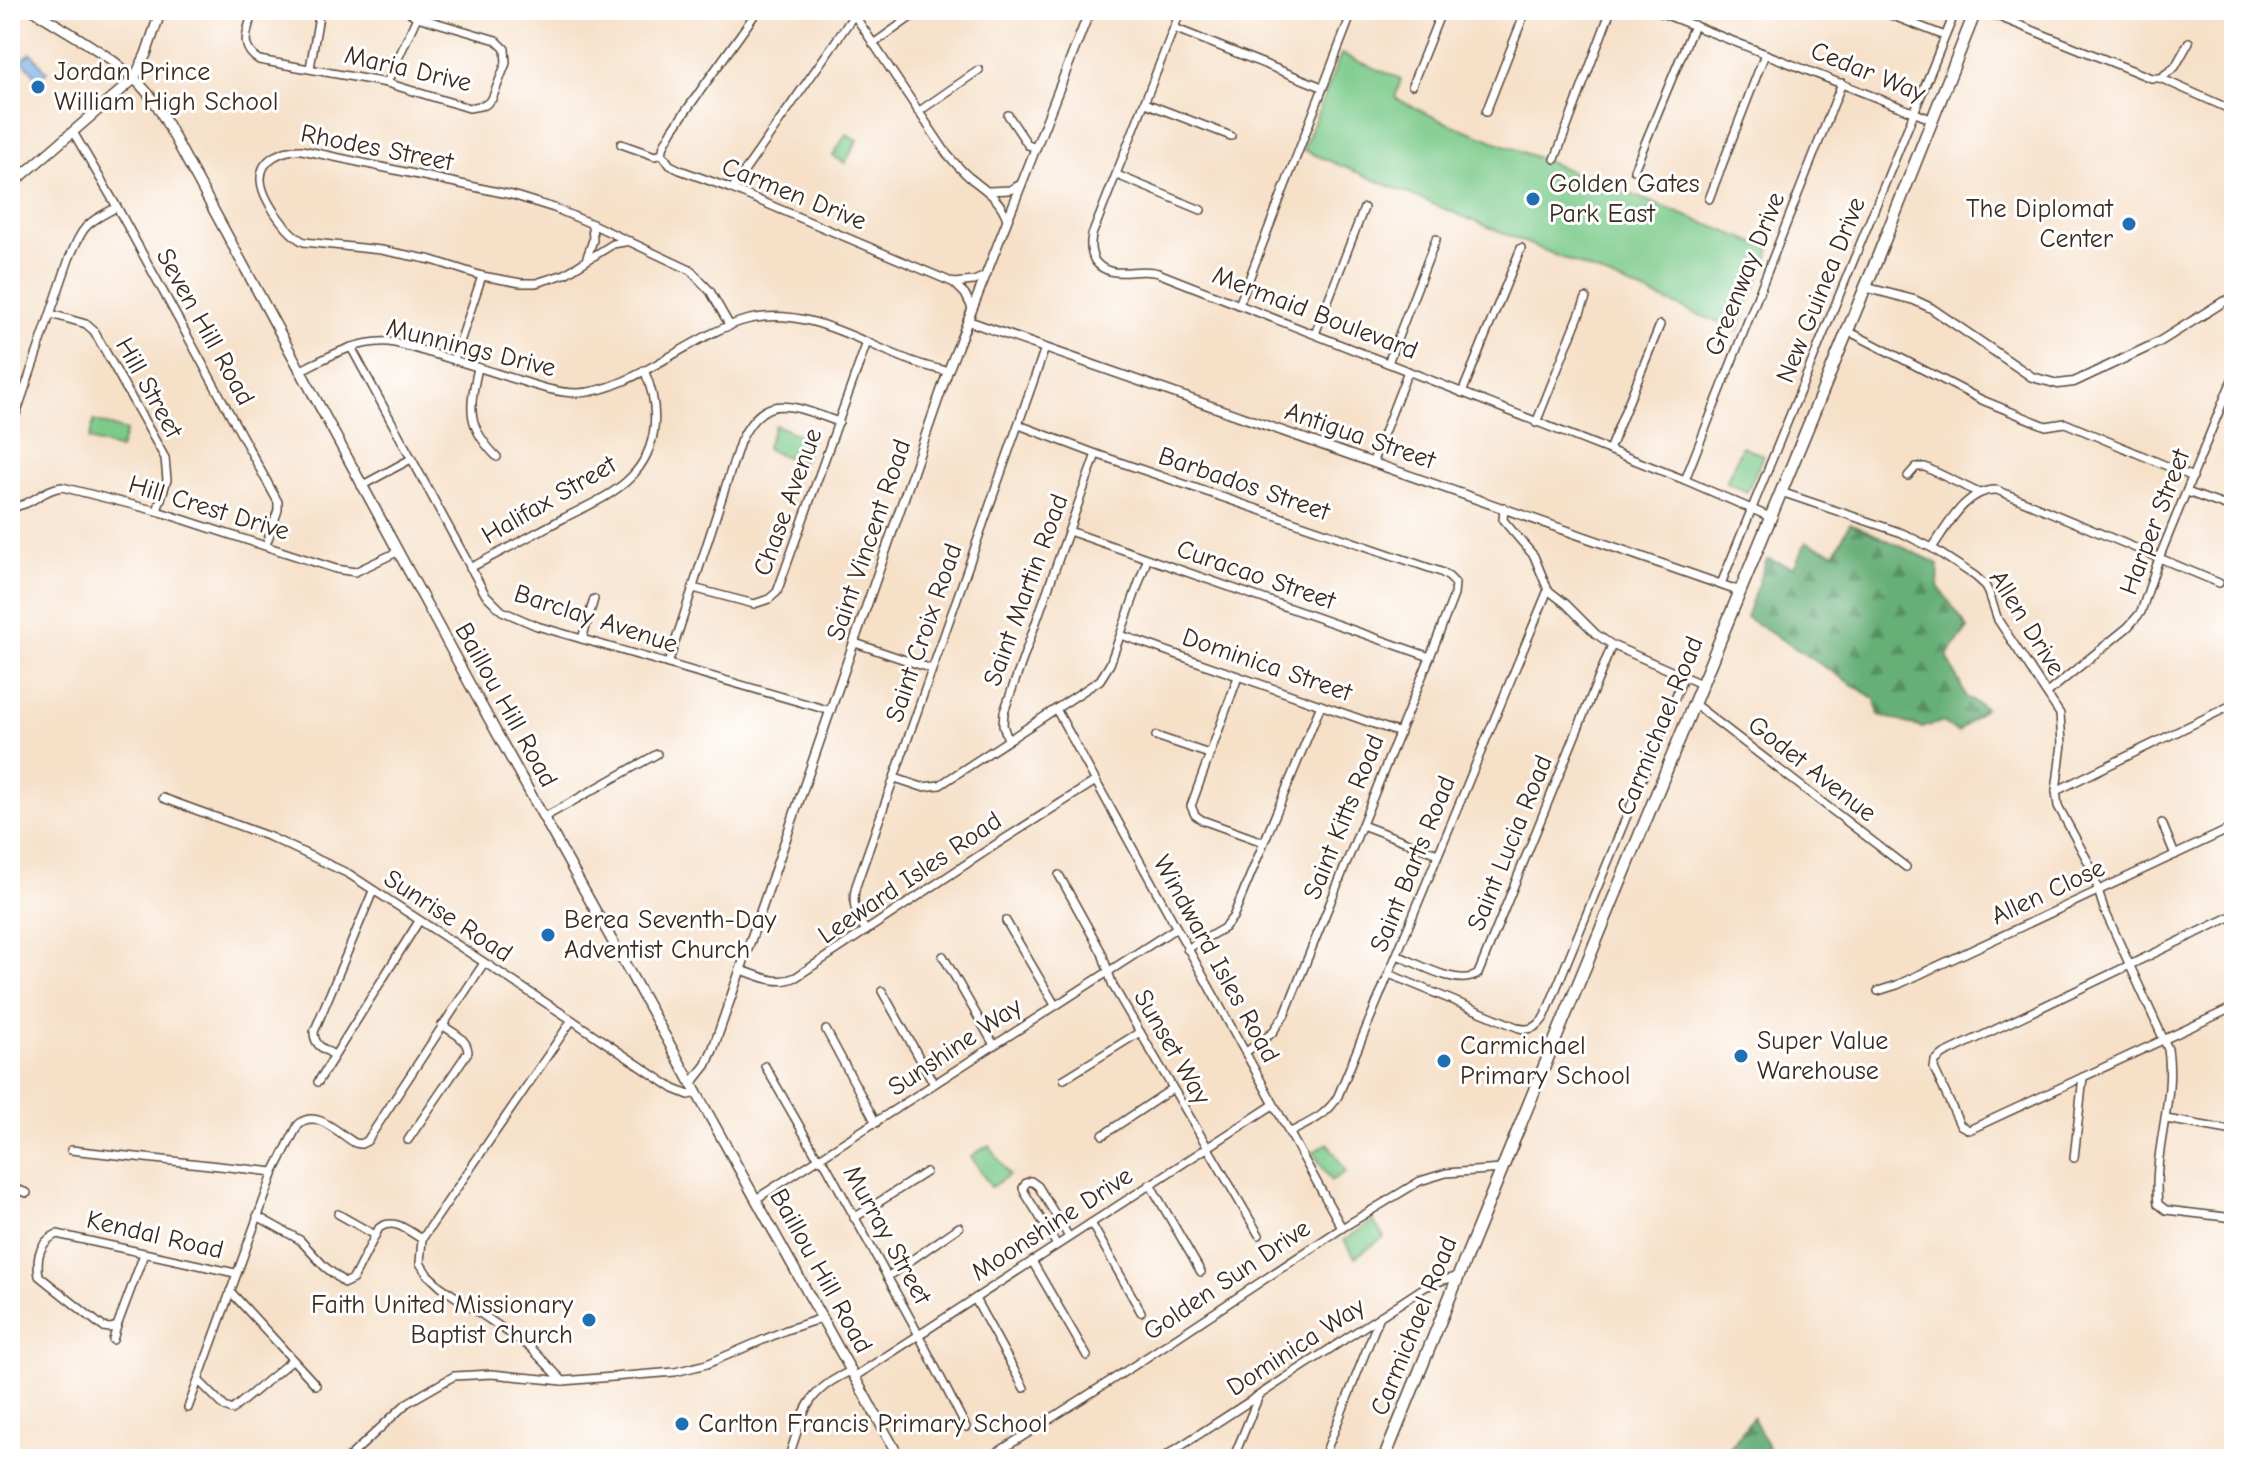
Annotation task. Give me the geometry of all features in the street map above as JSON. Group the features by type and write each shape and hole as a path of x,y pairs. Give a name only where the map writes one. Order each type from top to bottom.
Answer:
{"main road":[{"name":"Baillou Hill Road","path":"33,10 134,79 162,113 397,552 900,1459"},
{"path":"10,186 134,79 161,10"},
{"name":"Carmichael Road","path":"1384,1459 1979,10"}],"street":[{"name":"Maria Drive","path":"253,10 246,43 248,54 259,60 387,83 469,108 485,105 492,99 506,63 505,49 496,40 417,17 406,10"},
{"path":"310,68 320,10"},
{"path":"662,154 673,129 758,10"},
{"path":"873,44 921,10"},
{"name":"Saint Vincent Road","path":"694,1089 710,1058 948,371 1090,10"},
{"name":"Mermaid Boulevard","path":"1181,10 1091,239 1091,252 1098,264 1115,273 1140,270 1158,273 1685,480 1770,517"},
{"path":"1239,305 1352,10"},
{"path":"1412,85 1442,10"},
{"path":"1486,112 1526,10"},
{"path":"1555,159 1611,10"},
{"name":"Cedar Way","path":"1654,10 1669,13 1933,120"},
{"path":"1878,10 1945,36"},
{"name":"New Guinea Drive","path":"1721,584 1956,10"},
{"path":"1979,10 2151,78 2160,78 2234,111"},
{"path":"732,189 853,12 956,165 989,191 1002,206 1007,219"},
{"path":"387,83 417,17"},
{"path":"1634,170 1694,25"},
{"path":"1174,28 1322,87"},
{"path":"2160,78 2175,67 2189,42"},
{"path":"1709,199 1765,54"},
{"path":"918,112 979,70"},
{"name":"Greenway Drive","path":"1685,480 1842,83"},
{"path":"1145,103 1231,136"},
{"path":"1008,115 1028,145 1036,148"},
{"name":"Seven Hill Road","path":"73,132 278,502 266,545"},
{"name":"Carmen Drive","path":"621,144 655,156 662,154 670,165 680,170 954,283"},
{"name":"Rhodes Street","path":"630,241 613,244 565,274 536,283 482,276 432,260 381,250 304,242 289,231 274,209 262,186 263,170 268,161 279,153 308,150 545,205 592,224 630,241 682,265 697,276 713,296 730,326"},
{"path":"1117,175 1201,210"},
{"path":"989,191 1010,190 1021,184"},
{"path":"10,432 80,232 86,224 117,207"},
{"path":"1315,334 1364,208"},
{"path":"586,260 593,240 592,224"},
{"path":"1388,363 1436,239"},
{"path":"1462,393 1521,248"},
{"path":"454,360 482,276"},
{"path":"954,283 985,276"},
{"path":"954,283 965,294 972,308"},
{"path":"1864,287 1914,300 1931,308 2032,377 2058,384 2074,382 2159,342 2234,298"},
{"path":"1536,423 1586,298"},
{"name":"Hill Street","path":"51,314 86,324 94,331 165,458 167,480 157,511"},
{"name":"Munnings Drive","path":"299,371 351,347 369,342 389,342 542,387 577,393 608,387 703,338 749,319 765,317 794,318 831,327 905,360 948,371"},
{"name":"Antigua Street","path":"968,321 1739,591"},
{"path":"1609,450 1660,325"},
{"path":"1848,331 1982,400 2046,426 2065,423 2193,477"},
{"name":"Chase Avenue","path":"693,588 754,604 774,596 867,342"},
{"name":"Barclay Avenue","path":"351,347 470,568 485,594 502,611 526,622 831,711"},
{"name":"Saint Croix Road","path":"866,931 854,910 854,893 1045,348"},
{"path":"478,368 471,398 473,423 482,440 497,457"},
{"name":"Halifax Street","path":"470,568 604,497 631,477 644,459 655,427 653,397 644,370"},
{"path":"1373,461 1408,371"},
{"name":"Harper Street","path":"2047,693 2136,620 2141,612 2159,558 2234,375"},
{"path":"668,664 740,442 756,417 770,408 782,406 839,422"},
{"name":"Barbados Street","path":"1019,425 1441,572 1455,583"},
{"name":"Saint Martin Road","path":"1008,740 1003,725 1004,712 1096,454"},
{"path":"361,486 411,459"},
{"path":"1908,476 1916,467 1925,467 1979,493"},
{"name":"Hill Crest Drive","path":"10,507 26,505 51,488 62,487 157,511 336,569 355,572 397,552"},
{"path":"1932,548 1954,517 1979,493 1997,490 2219,583"},
{"name":"Allen Drive","path":"1781,492 1902,533 1932,548 1985,585 1998,620 2060,714 2062,729 2056,791 2061,815 2091,867 2104,909 2165,1039 2170,1061 2158,1201 2166,1210 2234,1218"},
{"path":"2187,492 2234,509"},
{"path":"1504,507 1503,520 1534,556 1548,590 1596,634 1612,645 1701,684"},
{"name":"Curacao Street","path":"1069,531 1430,657"},
{"path":"895,778 922,787 936,787 1103,677 1147,560"},
{"name":"Saint Kitts Road","path":"1246,1052 1272,1033 1285,1014 1430,657 1455,592 1455,583"},
{"name":"Saint Barts Road","path":"1289,1133 1321,1116 1333,1104 1548,590"},
{"path":"582,639 594,599"},
{"name":"Dominica Street","path":"1121,635 1400,733"},
{"path":"855,643 932,669"},
{"name":"Saint Lucia Road","path":"1397,955 1456,980 1478,974 1612,645"},
{"path":"1389,974 1522,1030 1540,1024 1684,676"},
{"path":"1238,677 1192,802 1194,812 1202,820 1263,842"},
{"name":"Godet Avenue","path":"1693,703 1906,867"},
{"path":"2056,791 2234,704"},
{"path":"1187,949 1230,922 1321,705"},
{"name":"Windward Isles Road","path":"1056,709 1342,1228"},
{"path":"1156,736 1209,754"},
{"path":"543,818 657,754"},
{"name":"Leeward Isles Road","path":"741,970 775,981 791,980 1094,782"},
{"name":"Sunrise Road","path":"163,798 270,837 349,874 674,1089 689,1095 694,1089"},
{"path":"2162,823 2175,855"},
{"path":"1362,825 1438,854"},
{"name":"Allen Close","path":"1878,991 1897,985 2234,827"},
{"name":"Sunset Way","path":"1059,875 1102,953 1113,986 1259,1235"},
{"path":"334,1055 319,1046 314,1032 373,891"},
{"path":"2234,915 1939,1056 1934,1065 1935,1073 1960,1125 1969,1130 2234,1007"},
{"path":"318,1082 419,921"},
{"path":"1006,921 1055,1005"},
{"name":"Sunshine Way","path":"756,1199 1176,928"},
{"path":"943,956 994,1045"},
{"path":"188,1408 274,1172 298,1125 307,1118 325,1123 355,1143 367,1141 484,963"},
{"path":"882,991 934,1084"},
{"path":"1547,1011 1564,1019"},
{"path":"563,1381 530,1347 441,1287 424,1272 420,1263 422,1239 572,1020"},
{"path":"408,1140 468,1052 467,1043 442,1025"},
{"path":"826,1030 876,1123"},
{"path":"1064,1079 1140,1032"},
{"name":"Murray Street","path":"765,1066 826,1165 966,1427"},
{"path":"2074,1158 2083,1077"},
{"path":"1103,1135 1172,1089"},
{"name":"Moonshine Drive","path":"788,1459 810,1399 827,1383 853,1374 919,1335 1273,1105"},
{"path":"2166,1119 2234,1131"},
{"path":"71,1150 274,1172"},
{"name":"Golden Sun Drive","path":"987,1459 1342,1228 1420,1181 1446,1173 1502,1169"},
{"path":"854,1218 926,1172"},
{"path":"1057,1245 1025,1193 1023,1188 1027,1182 1033,1181 1038,1186 1069,1237"},
{"path":"1150,1184 1201,1272"},
{"path":"10,1187 27,1193"},
{"path":"338,1214 375,1235"},
{"path":"257,1216 300,1240 345,1283 353,1279 381,1226 393,1222 422,1239"},
{"path":"1091,1223 1141,1312"},
{"path":"887,1277 959,1227"},
{"name":"Kendal Road","path":"117,1326 103,1327 39,1276 39,1257 44,1242 57,1234 65,1235 235,1273"},
{"path":"113,1340 144,1254"},
{"path":"1032,1261 1087,1356"},
{"name":"Dominica Way","path":"1161,1459 1428,1285 1458,1277"},
{"path":"230,1291 316,1385"},
{"path":"975,1299 1024,1388"},
{"path":"1323,1459 1381,1315"},
{"path":"347,1459 407,1403 454,1376 492,1374 563,1381 675,1372 694,1368 822,1318"},
{"path":"198,1380 232,1410 292,1360"},
{"path":"1233,1459 1259,1396"}],"green space":[{"name":"Golden Gates Park East","path":"1341,54 1401,79 1395,98 1440,120 1771,249 1738,331 1303,150"},
{"path":"846,134 858,140 845,163 833,156"},
{"path":"94,421 126,431 120,449 89,440"},
{"path":"775,425 811,440 802,463 766,449"},
{"path":"1742,446 1763,455 1747,492 1726,482"},
{"path":"1850,523 1939,564 1938,586 1968,628 1947,656 1966,697 1985,708 1958,732 1941,722 1922,728 1879,715 1875,699 1746,617 1767,559 1794,567 1806,542 1835,553"},
{"path":"1328,1143 1346,1172 1331,1181 1313,1152"},
{"path":"989,1145 1009,1175 991,1187 971,1156"},
{"path":"1373,1221 1384,1237 1355,1257 1344,1240"},
{"path":"1753,1417 1774,1459 1722,1459"}],"water":[{"path":"31,53 47,72 36,82 33,79 36,76 22,60"}],"place":[{"name":"Jordan Prince William High School","path":"38,87"},
{"name":"Golden Gates Park East","path":"1533,199"},
{"name":"The Diplomat Center","path":"2129,224"},
{"name":"Berea Seventh-Day Adventist Church","path":"548,935"},
{"name":"Super Value Warehouse","path":"1741,1056"},
{"name":"Carmichael Primary School","path":"1444,1061"},
{"name":"Faith United Missionary Baptist Church","path":"589,1320"},
{"name":"Carlton Francis Primary School","path":"682,1424"}]}
